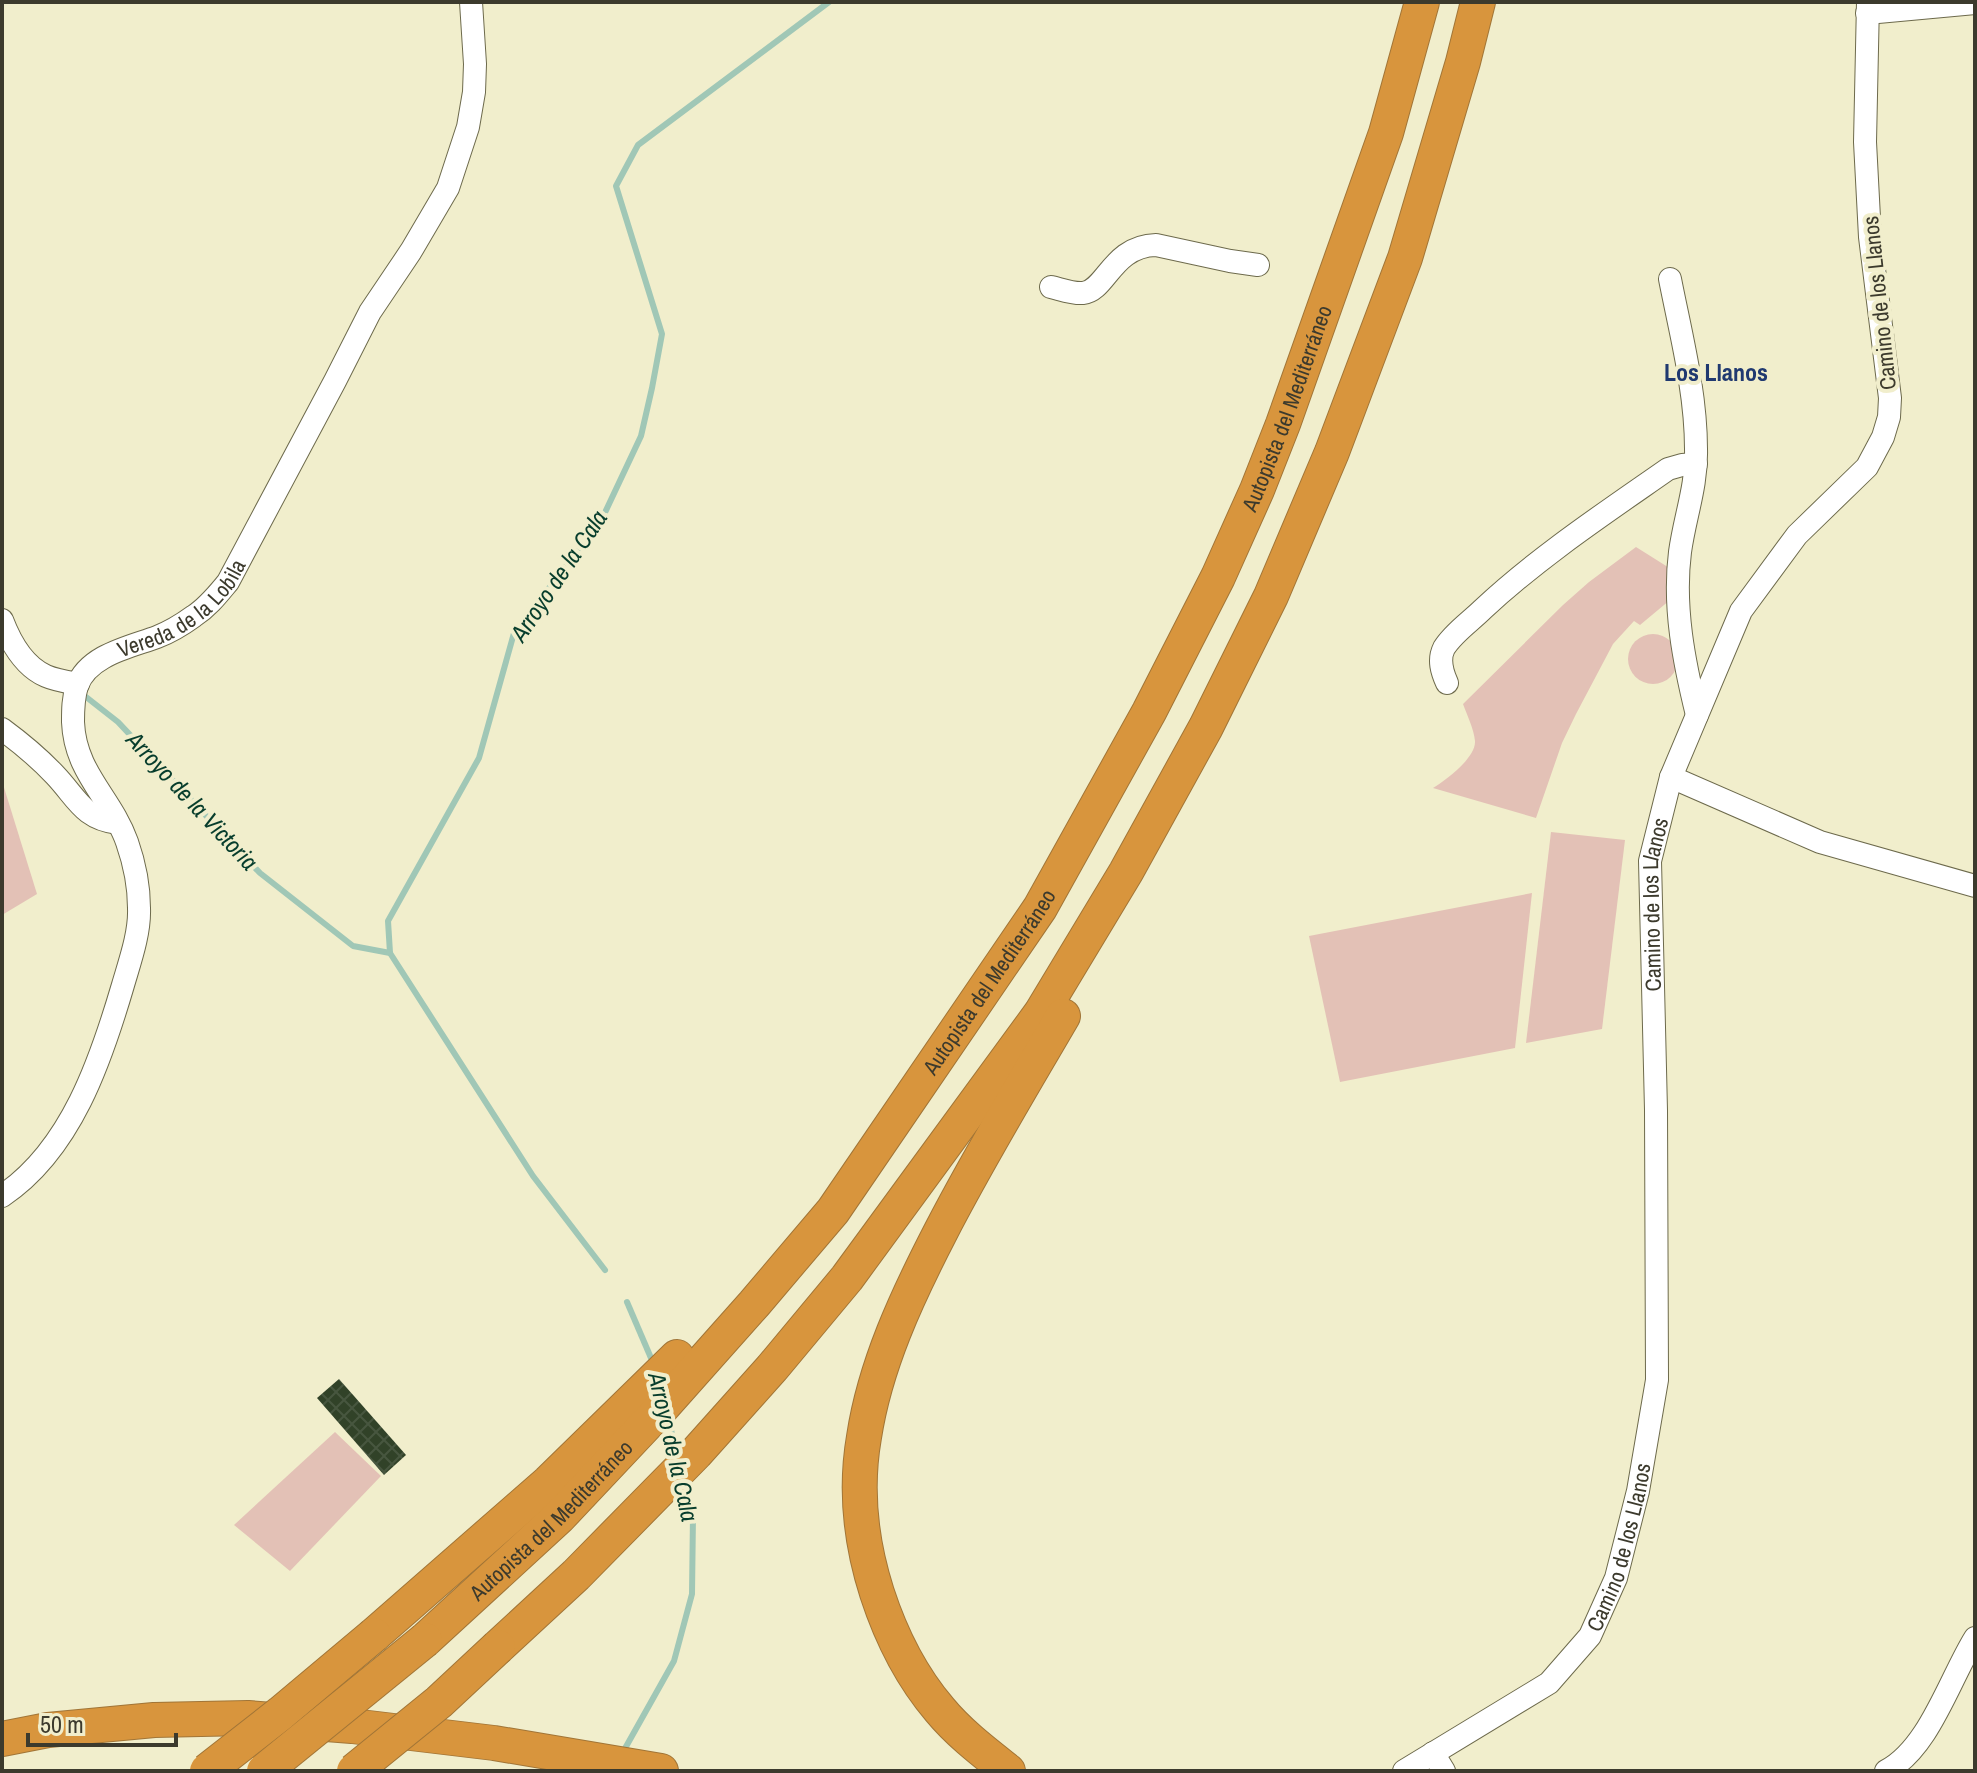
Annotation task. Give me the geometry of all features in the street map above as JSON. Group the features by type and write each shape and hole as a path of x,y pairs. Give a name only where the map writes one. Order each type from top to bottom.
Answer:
{"highway":[{"name":"Autopista del Mediterráneo","path":"264,1771 425,1640 559,1517 657,1413 751,1294 833,1211 1040,908 1149,712 1218,577 1257,490 1386,133 1422,2"},
{"path":"354,1771 439,1702 576,1575 696,1453 847,1278 1041,1013 1126,872 1206,727 1271,596 1332,452 1405,258 1478,2"},
{"path":"1008,1771 941,1712 915,1678 888,1625 867,1562 862,1527 860,1485 863,1439 874,1389 913,1286 961,1192 1163,841 1206,727"},
{"path":"207,1771 374,1635 549,1482 751,1294"},
{"path":"2,1739 48,1730 154,1720 248,1718 352,1726 550,1751 661,1771"}],"street":[{"name":"Vereda de la Lobila","path":"78,684 88,670 100,661 124,648 160,636 196,616 228,582 370,312 448,188 468,127 474,92 471,2"},
{"path":"1867,7 1975,3"},
{"name":"Camino de los Llanos","path":"1404,1771 1439,1762 1549,1683 1590,1636 1616,1578 1638,1491 1657,1380 1656,1110 1650,861 1671,777 1741,611 1797,535 1867,467 1883,437 1889,417 1890,398 1870,237 1865,142 1867,7"},
{"path":"1051,287 1081,293 1090,291 1124,254 1144,245 1258,265"},
{"path":"1670,279 1694,410 1695,483 1681,549 1677,586 1681,637 1697,715"},
{"path":"1447,683 1441,671 1445,647 1515,579 1583,527 1668,469 1696,464"},
{"path":"2,620 9,638 26,661 44,675 78,684 73,709 74,736 82,765 127,843 139,908 132,951 110,1029 78,1106 60,1137 40,1162 18,1185 2,1196"},
{"path":"2,729 57,777 75,801 93,817 118,823"},
{"path":"1671,777 1820,842 1975,886"},
{"path":"1886,1771 1922,1739 1975,1638"}],"shaded area":[{"path":"1636,547 1671,569 1670,600 1640,625 1634,621 1613,644 1562,743 1536,818 1433,788 1459,768 1474,748 1473,732 1463,704 1563,605"},
{"path":"1653,634 1671,641 1678,659 1671,677 1653,684 1635,677 1628,659 1635,641"},
{"path":"2,781 37,894 2,915"},
{"path":"1551,832 1625,840 1602,1029 1526,1043"},
{"path":"1532,893 1515,1048 1340,1082 1309,936"},
{"path":"335,1432 381,1476 290,1571 234,1525"}],"building":[{"path":"339,1379 406,1455 384,1475 317,1398"}],"waterway":[{"name":"Arroyo de la Cala","path":"605,1270 533,1176 390,953 388,921 479,758 514,633 601,521 641,436 662,334 616,186 638,145 829,2"},
{"name":"Arroyo de la Victoria","path":"81,693 118,722 260,873 353,946 390,953"},
{"name":"Arroyo de la Cala","path":"627,1302 654,1365"},
{"name":"Arroyo de la Cala","path":"668,1418 677,1454"},
{"name":"Arroyo de la Cala","path":"623,1752 674,1661 692,1594 693,1515 684,1480"}],"district":[{"name":"Los Llanos","path":"1716,373"}]}
